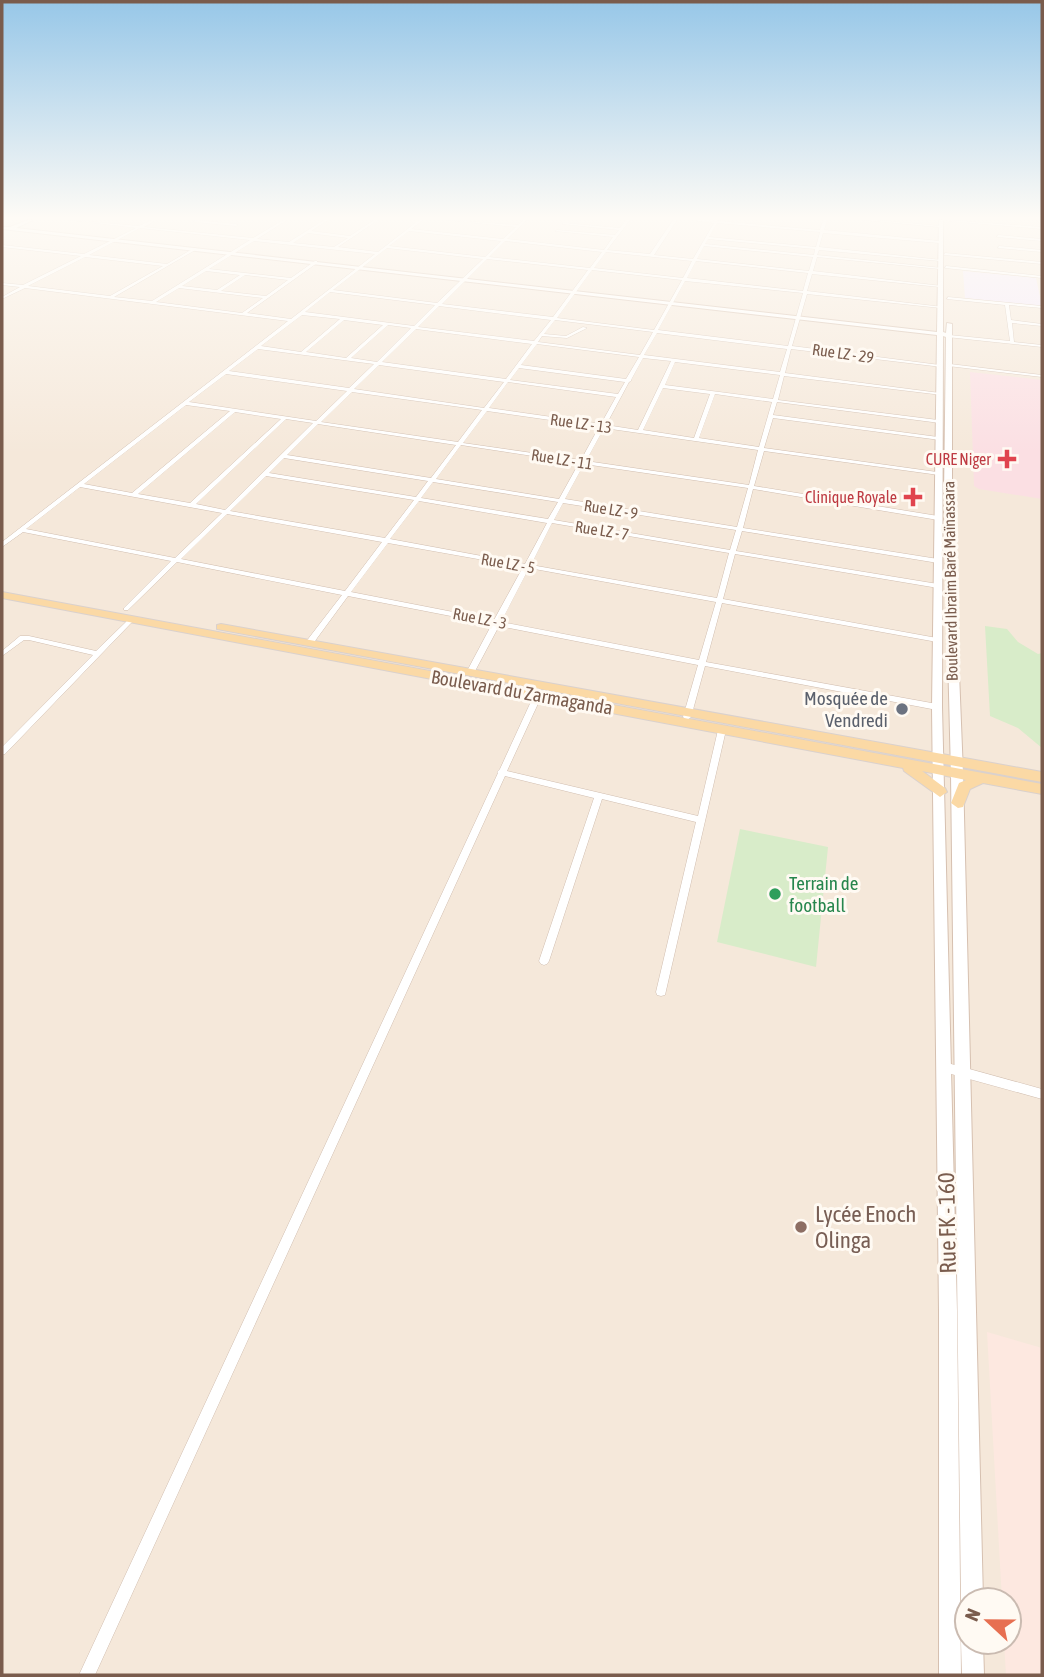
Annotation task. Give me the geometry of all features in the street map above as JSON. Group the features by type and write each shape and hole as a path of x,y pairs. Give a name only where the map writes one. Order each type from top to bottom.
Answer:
{"main road":[{"path":"625,298 945,335"},
{"name":"Boulevard Ibraim Baré Maïnassara","path":"941,298 945,335"},
{"name":"Boulevard Ibraim Baré Maïnassara","path":"948,298 945,366 948,766"},
{"name":"Boulevard Ibraim Baré Maïnassara","path":"945,366 938,422 937,707 948,766"},
{"name":"Boulevard du Zarmaganda","path":"2,585 129,614 538,695 687,717 722,730 901,764 948,766 981,778 1042,789"},
{"name":"Boulevard du Zarmaganda","path":"2,595 309,643 948,766 1042,777"},
{"path":"901,764 940,792"},
{"name":"Rue FK - 160","path":"948,766 940,792 948,1311 950,1675"},
{"name":"Rue FK - 160","path":"948,766 958,803 972,1586"},
{"path":"958,803 964,786 981,778"},
{"path":"948,1311 968,1316"},
{"path":"972,1656 973,1675"}],"street":[{"path":"113,298 291,320"},
{"path":"152,303 160,298"},
{"path":"243,314 266,298"},
{"path":"2,545 319,298"},
{"name":"Rue LZ - 29","path":"390,298 1042,376"},
{"path":"2,752 98,654 178,559 444,298"},
{"path":"309,643 568,298"},
{"path":"470,673 561,501 675,298"},
{"path":"687,717 803,298"},
{"path":"867,298 941,307"},
{"path":"951,298 1042,307"},
{"path":"1007,304 1012,343"},
{"path":"300,313 940,394"},
{"path":"302,354 344,318"},
{"path":"1009,321 1042,325"},
{"path":"347,359 387,324"},
{"path":"541,335 573,336 585,328"},
{"path":"945,335 1042,346"},
{"path":"257,347 620,396"},
{"path":"640,431 674,360"},
{"path":"517,366 629,381"},
{"name":"Rue LZ - 13","path":"224,372 937,474"},
{"path":"662,386 938,422"},
{"path":"696,439 713,393"},
{"name":"Rue LZ - 11","path":"186,403 751,487 938,518"},
{"path":"133,495 234,410"},
{"path":"771,416 938,439"},
{"path":"191,506 286,417"},
{"name":"Rue LZ - 9","path":"284,456 938,561"},
{"name":"Rue LZ - 7","path":"266,474 938,586"},
{"name":"Rue LZ - 5","path":"79,485 937,640"},
{"name":"Rue LZ - 3","path":"22,530 937,707"},
{"path":"2,654 15,642 29,638 98,654"},
{"path":"86,1675 538,695"},
{"path":"661,992 722,730"},
{"path":"501,772 699,820"},
{"path":"544,961 599,795"},
{"path":"944,1067 1042,1094"}],"shaded area":[{"path":"2,298 1042,298 1042,1675 2,1675"},
{"path":"968,298 1040,298 1042,306"},
{"name":"CURE Niger","path":"970,372 1042,380 1042,499 974,486"},
{"path":"987,1332 1042,1348 1042,1675 1006,1675 1005,1656 1023,1656 1023,1586 1001,1586"}],"green space":[{"path":"985,626 1007,629 1018,642 1038,654 1042,653 1042,748 1018,728 990,716"},
{"name":"Terrain de football","path":"740,829 828,847 816,967 717,942"}],"place":[{"name":"CURE Niger","path":"1007,459"},
{"name":"Clinique Royale","path":"913,497"},
{"name":"Mosquée de Vendredi","path":"902,709"},
{"name":"Terrain de football","path":"775,894"},
{"name":"Lycée Enoch Olinga","path":"801,1227"}]}
